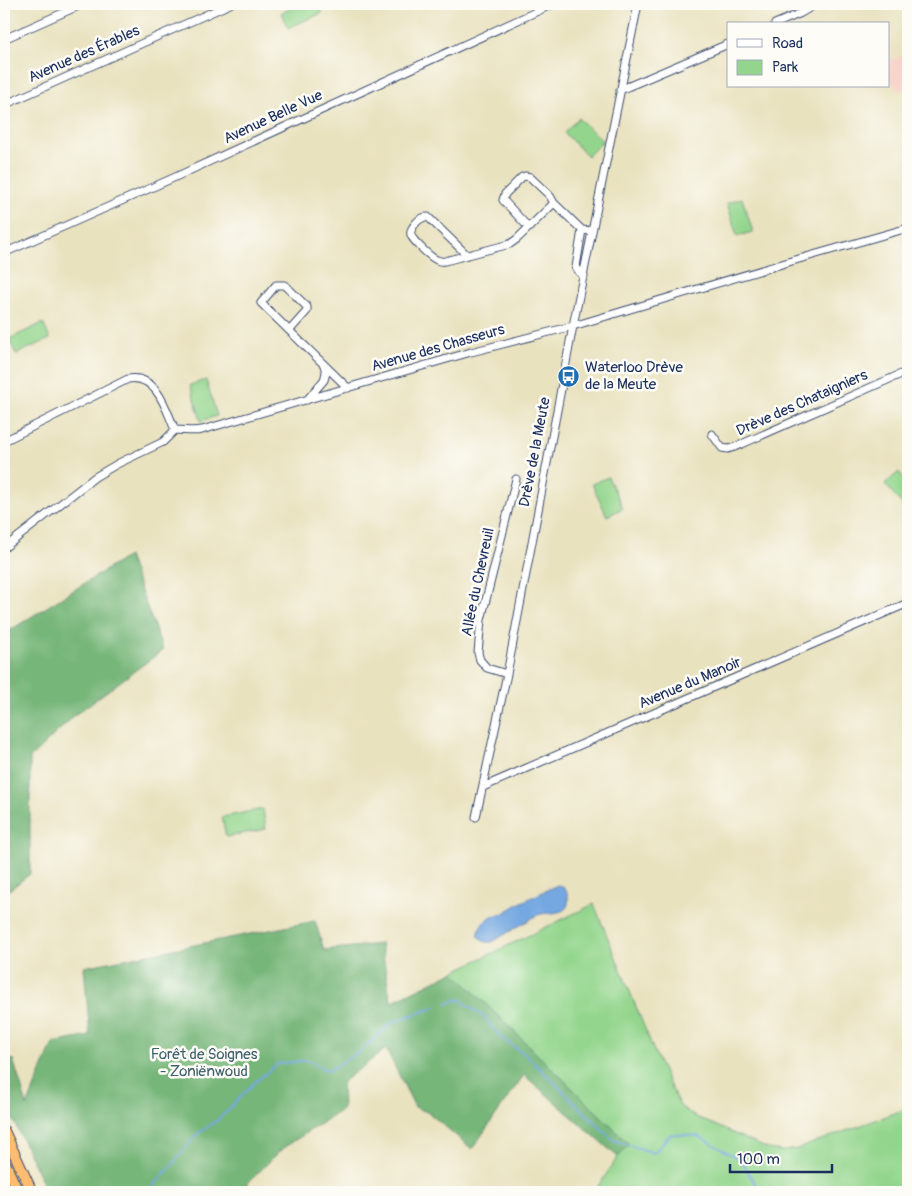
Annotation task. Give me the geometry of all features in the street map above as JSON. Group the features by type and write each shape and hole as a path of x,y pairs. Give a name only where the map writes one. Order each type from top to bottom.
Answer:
{"highway":[{"path":"4,1131 32,1192"},
{"path":"4,1161 18,1192"}],"street":[{"path":"4,39 69,6 83,4"},
{"name":"Avenue des Érables","path":"4,105 230,4"},
{"name":"Avenue Belle Vue","path":"4,253 553,4"},
{"name":"Drève de la Meute","path":"476,817 507,674 573,326 638,4"},
{"path":"780,22 816,4"},
{"path":"620,90 727,44"},
{"path":"529,228 503,200 505,194 525,176 530,177 582,230 592,231"},
{"path":"468,255 428,217 416,222 410,232 412,237 431,256 439,261 445,261 468,255 510,244 517,240 554,203"},
{"name":"Avenue des Chasseurs","path":"175,430 192,432 202,430 471,352 573,326 908,228"},
{"path":"582,230 576,267 584,276"},
{"path":"290,330 307,311 307,307 285,286 279,285 261,303 348,388"},
{"path":"308,400 324,380 326,373 324,364"},
{"name":"Drève des Chataigniers","path":"712,434 722,448 735,447 908,371"},
{"path":"4,441 128,379 135,378 151,384 157,391 175,430 163,442 116,464 95,477 4,548"},
{"name":"Allée du Chevreuil","path":"507,674 487,668 480,660 478,653 481,620 516,479"},
{"name":"Avenue du Manoir","path":"483,787 908,603"}],"shaded area":[{"path":"908,54 908,88 899,91 890,80 890,59"}],"green space":[{"path":"301,4 318,4 322,13 288,28 281,13"},
{"path":"578,118 603,141 588,156 564,133"},
{"path":"742,198 753,232 737,236 727,203"},
{"path":"43,323 50,339 16,354 9,339"},
{"path":"206,380 217,416 201,421 190,385"},
{"path":"899,472 908,483 908,507 906,509 885,484"},
{"path":"608,477 623,508 607,516 592,484"},
{"path":"128,556 163,650 76,714 30,758 30,874 4,894 4,634"},
{"path":"263,809 266,829 226,837 222,817"},
{"path":"594,904 659,1063 680,1106 692,1115 768,1149 783,1151 797,1149 908,1108 908,1192 594,1192 629,1144 453,972"},
{"name":"Forêt de Soignes - Zoniënwoud","path":"315,921 324,950 381,944 391,1002 453,972 629,1144 618,1157 524,1075 472,1149 429,1113 415,1107 386,1049 342,1082 343,1109 283,1148 239,1192 47,1192 4,1100 4,1063 13,1059 27,1106 53,1043 90,1036 84,967"}],"water":[{"path":"558,885 568,895 567,907 564,910 540,914 492,942 484,941 478,936 481,925 492,916 502,914 518,904"}],"waterway":[{"path":"447,1003 459,999 485,1018 501,1038 525,1054 613,1140 654,1153 671,1134 698,1136 741,1160 760,1192"},
{"path":"147,1192 169,1169 196,1135 218,1120 253,1084 277,1064 308,1060 328,1071 362,1050 393,1022 436,1007"}],"place":[{"name":"Waterloo Drève de la Meute","path":"569,376"}]}
